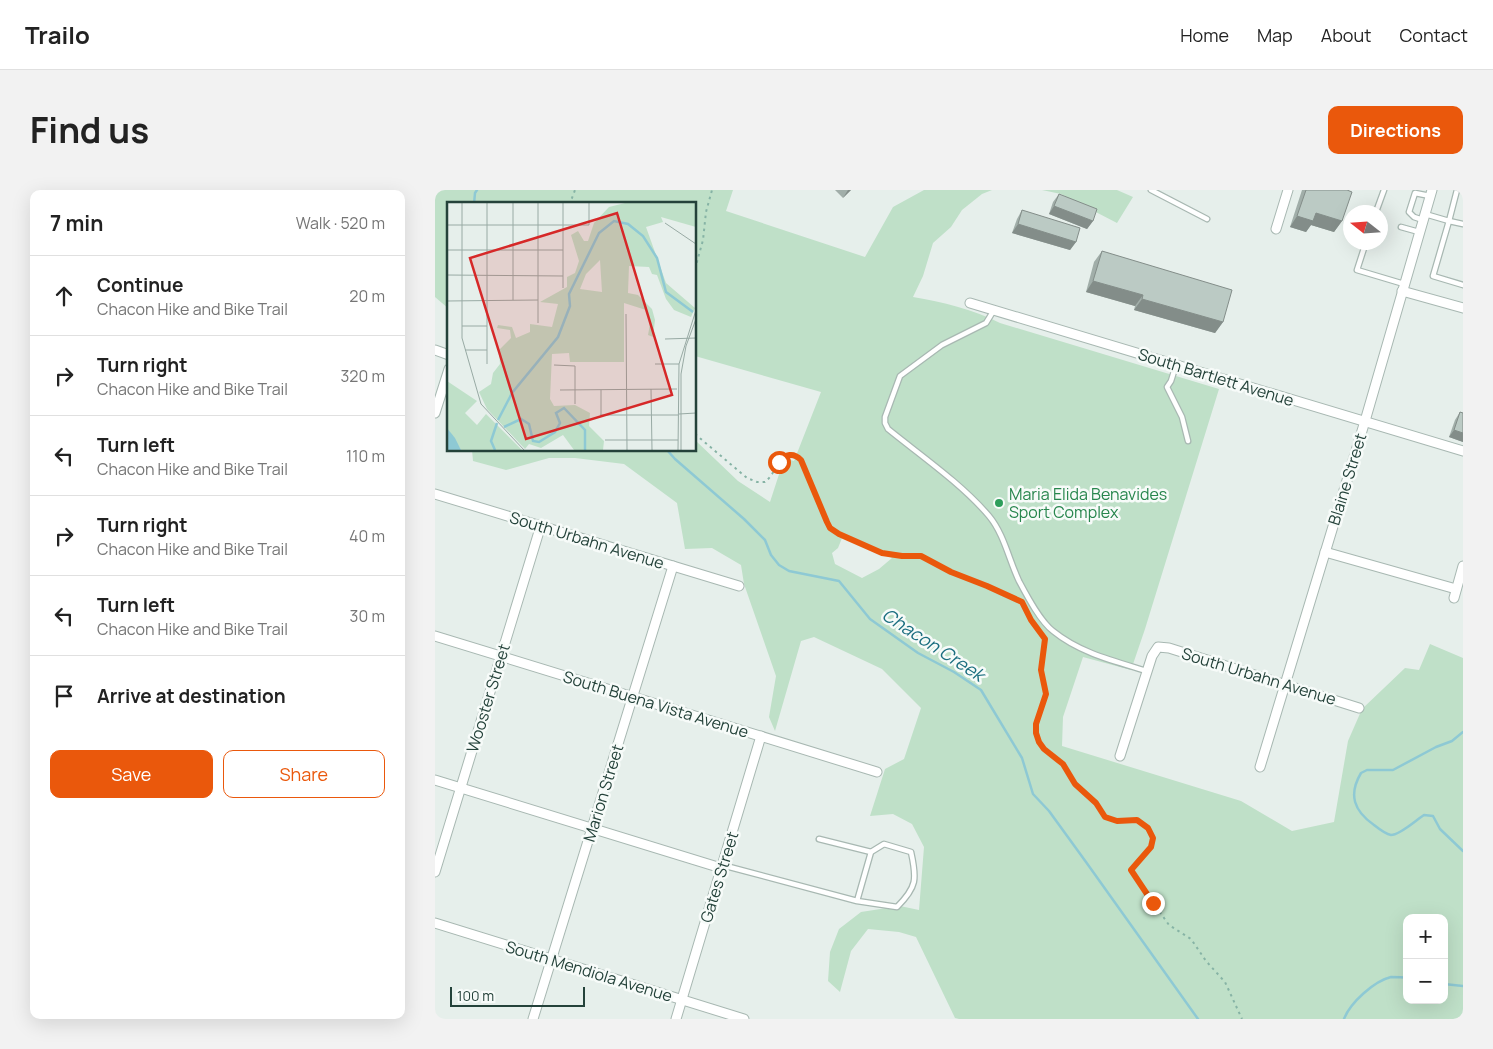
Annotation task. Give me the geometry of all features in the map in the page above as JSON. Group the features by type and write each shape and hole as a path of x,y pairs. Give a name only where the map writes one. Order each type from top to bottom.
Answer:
{"street":[{"path":"1276,229 1289,190"},
{"name":"Blaine Street","path":"1261,767 1431,193"},
{"path":"1403,287 1463,308"},
{"name":"South Bartlett Avenue","path":"970,303 1463,451"},
{"path":"435,413 447,375"},
{"name":"South Urbahn Avenue","path":"435,494 739,586"},
{"name":"Wooster Street","path":"435,872 541,525"},
{"path":"1325,552 1455,594 1463,566"},
{"name":"Marion Street","path":"533,1019 673,566"},
{"name":"South Buena Vista Avenue","path":"435,636 877,772"},
{"name":"South Urbahn Avenue","path":"1147,671 1152,656 1159,647 1169,648 1359,708"},
{"path":"1120,756 1147,671"},
{"name":"Gates Street","path":"676,1019 761,736"},
{"path":"435,780 722,866"},
{"name":"South Mendiola Avenue","path":"435,923 744,1019"}],"lane":[{"path":"1151,190 1207,218"},
{"path":"1379,205 1384,190"},
{"path":"1463,191 1458,190 1433,276 1463,285"},
{"path":"1431,193 1415,192 1409,212 1413,217 1424,217 1463,224"},
{"path":"1401,227 1419,232"},
{"path":"1363,250 1357,270 1403,287"},
{"path":"994,310 987,323 942,345 901,376 885,416 885,423 888,429 957,485 989,515 996,525 1020,581 1042,619 1052,631 1095,655 1147,671"},
{"path":"1176,365 1167,387 1182,418 1188,441"},
{"path":"819,839 871,852"},
{"path":"722,866 857,901 897,907 911,894 916,874 911,852 884,844 871,852 857,901"}],"path":[{"path":"569,202 575,190"},
{"path":"696,266 712,190"},
{"path":"696,435 747,478 757,482 765,482 771,478 784,456 790,454 797,456 804,464 830,528 882,553 921,556 951,572 1022,602 1031,620 1045,639 1041,670 1046,694 1036,724 1039,742 1044,749 1063,764 1075,784 1096,803 1105,817 1117,821 1137,820 1148,828 1153,838 1151,847 1145,857 1133,867 1132,873 1169,925 1191,939 1206,961 1225,982 1242,1019"}],"green space":[{"path":"435,190 733,190 726,211 865,257 893,207 924,190 992,190 982,194 962,210 951,227 933,243 923,276 913,297 957,307 1000,323 1219,389 1131,670 1083,657 1063,717 1062,746 1241,801 1292,831 1334,822 1348,741 1362,709 1405,668 1419,670 1430,644 1463,658 1463,1019 959,1019 955,1018 916,937 899,932 868,929 851,951 840,992 828,981 830,952 839,929 861,912 900,906 919,910 924,847 912,824 893,814 870,816 885,769 904,759 921,708 882,669 814,637 801,641 775,731 769,717 776,676 744,584 741,565 712,548 685,549 677,503 624,464 575,458 549,458 506,470 473,461 472,451 696,451 696,441 738,481 770,502 783,462 787,459 794,461 821,392 696,356 696,202 447,202 447,307 435,297","holes":["842,538 892,558 879,569 862,578 835,564 832,553 838,548"]},
{"path":"1042,190 1117,190 1133,197 1117,223 1061,194"}],"building":[{"path":"1306,190 1347,190 1352,192 1348,205 1343,205 1342,221 1316,213 1313,221 1297,216"},
{"path":"1059,194 1097,209 1093,221 1054,206"},
{"path":"1022,210 1080,228 1076,242 1018,224"},
{"path":"1102,251 1232,290 1223,322 1142,299 1143,295 1093,281"},
{"path":"1460,412 1463,413 1463,433 1454,430"}],"waterway":[{"name":"Chacon Creek","path":"474,202 477,190"},
{"name":"Chacon Creek","path":"668,451 765,540 771,555 779,565 789,571 839,581 870,619 918,653 954,672 981,690 1022,758 1033,794 1049,811 1198,1019"},
{"path":"1463,732 1452,741 1436,747 1393,770 1367,770 1361,773 1354,795 1355,802 1362,814 1384,832 1391,835 1395,834 1424,815 1433,816 1440,829 1463,851"},
{"path":"1344,1019 1351,1006 1377,983 1391,977 1403,977"},
{"path":"1448,984 1463,986"}],"place":[{"name":"Maria Elida Benavides Sport Complex","path":"999,503"}],"route":[{"path":"779,462 784,456 790,454 797,456 801,460 830,528 839,534 882,553 921,556 951,572 1022,602 1031,620 1045,639 1041,670 1046,694 1036,724 1039,742 1044,749 1063,764 1075,784 1096,803 1105,817 1117,821 1137,820 1151,832 1153,838 1151,847 1145,857 1135,864 1131,870 1153,903"}]}
